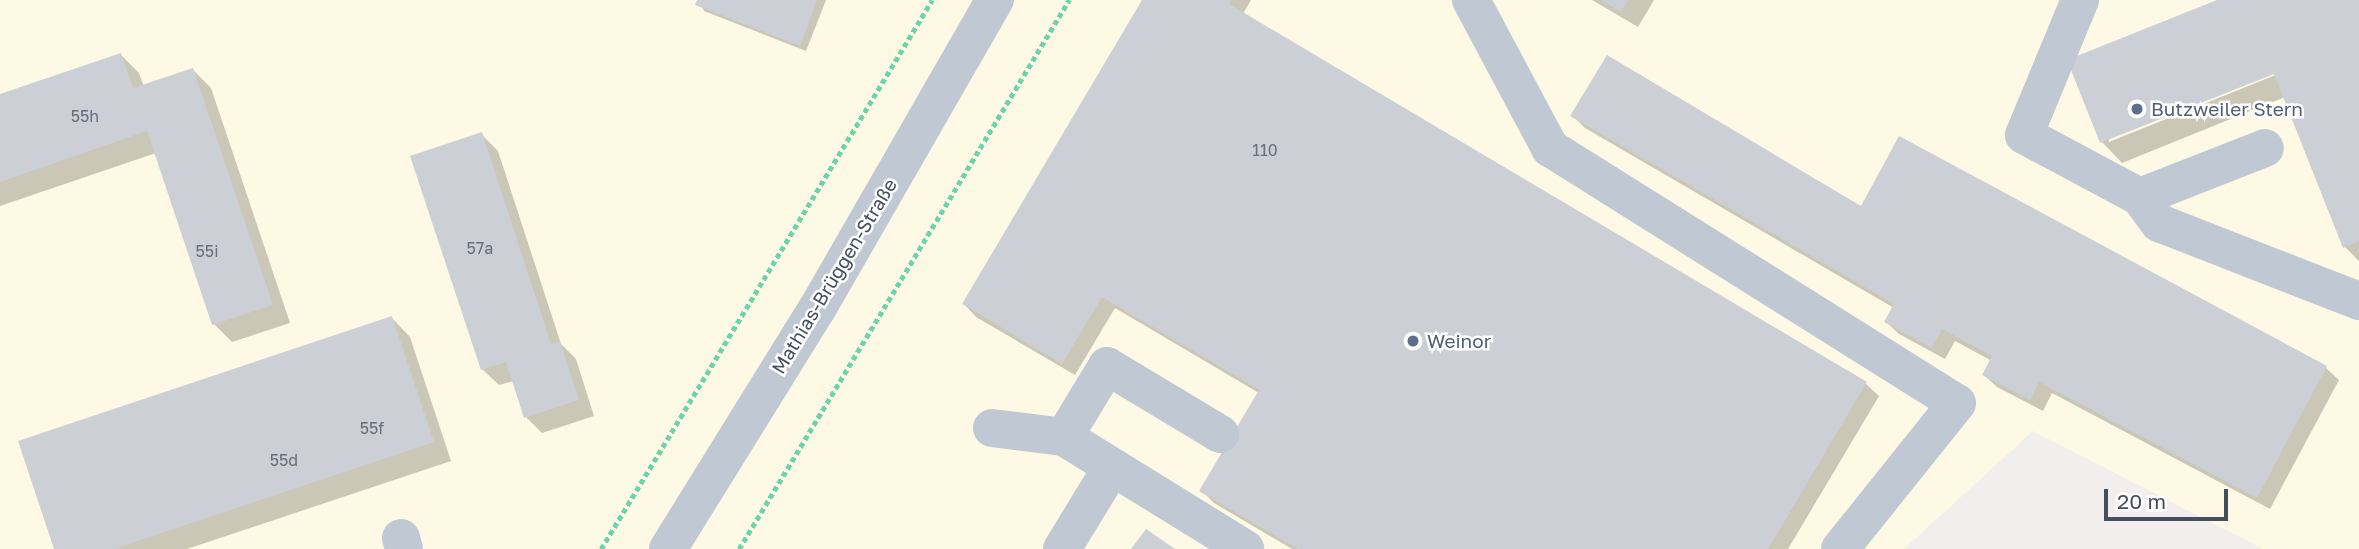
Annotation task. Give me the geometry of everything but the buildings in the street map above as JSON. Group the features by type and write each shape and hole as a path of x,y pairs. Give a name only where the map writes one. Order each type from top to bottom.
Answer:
{"street":[{"name":"Mathias-Brüggen-Straße","path":"668,549 817,309 995,0"},
{"path":"1471,0 1550,148 1957,403 1840,549"},
{"path":"2080,0 2024,135 2140,197 2159,223 2359,301"},
{"path":"2140,197 2265,148"},
{"path":"1064,437 1107,366 1220,434"},
{"path":"992,429 1064,437 1245,549"},
{"path":"1062,549 1112,467"}],"path":[{"path":"601,549 932,0"},
{"path":"739,549 1069,0"}],"shaded area":[{"path":"0,0 2359,0 2359,549 2263,549 2033,431 1904,549 0,549"}],"place":[{"name":"Butzweiler Stern","path":"2137,109"},
{"name":"Weinor","path":"1413,341"}]}
